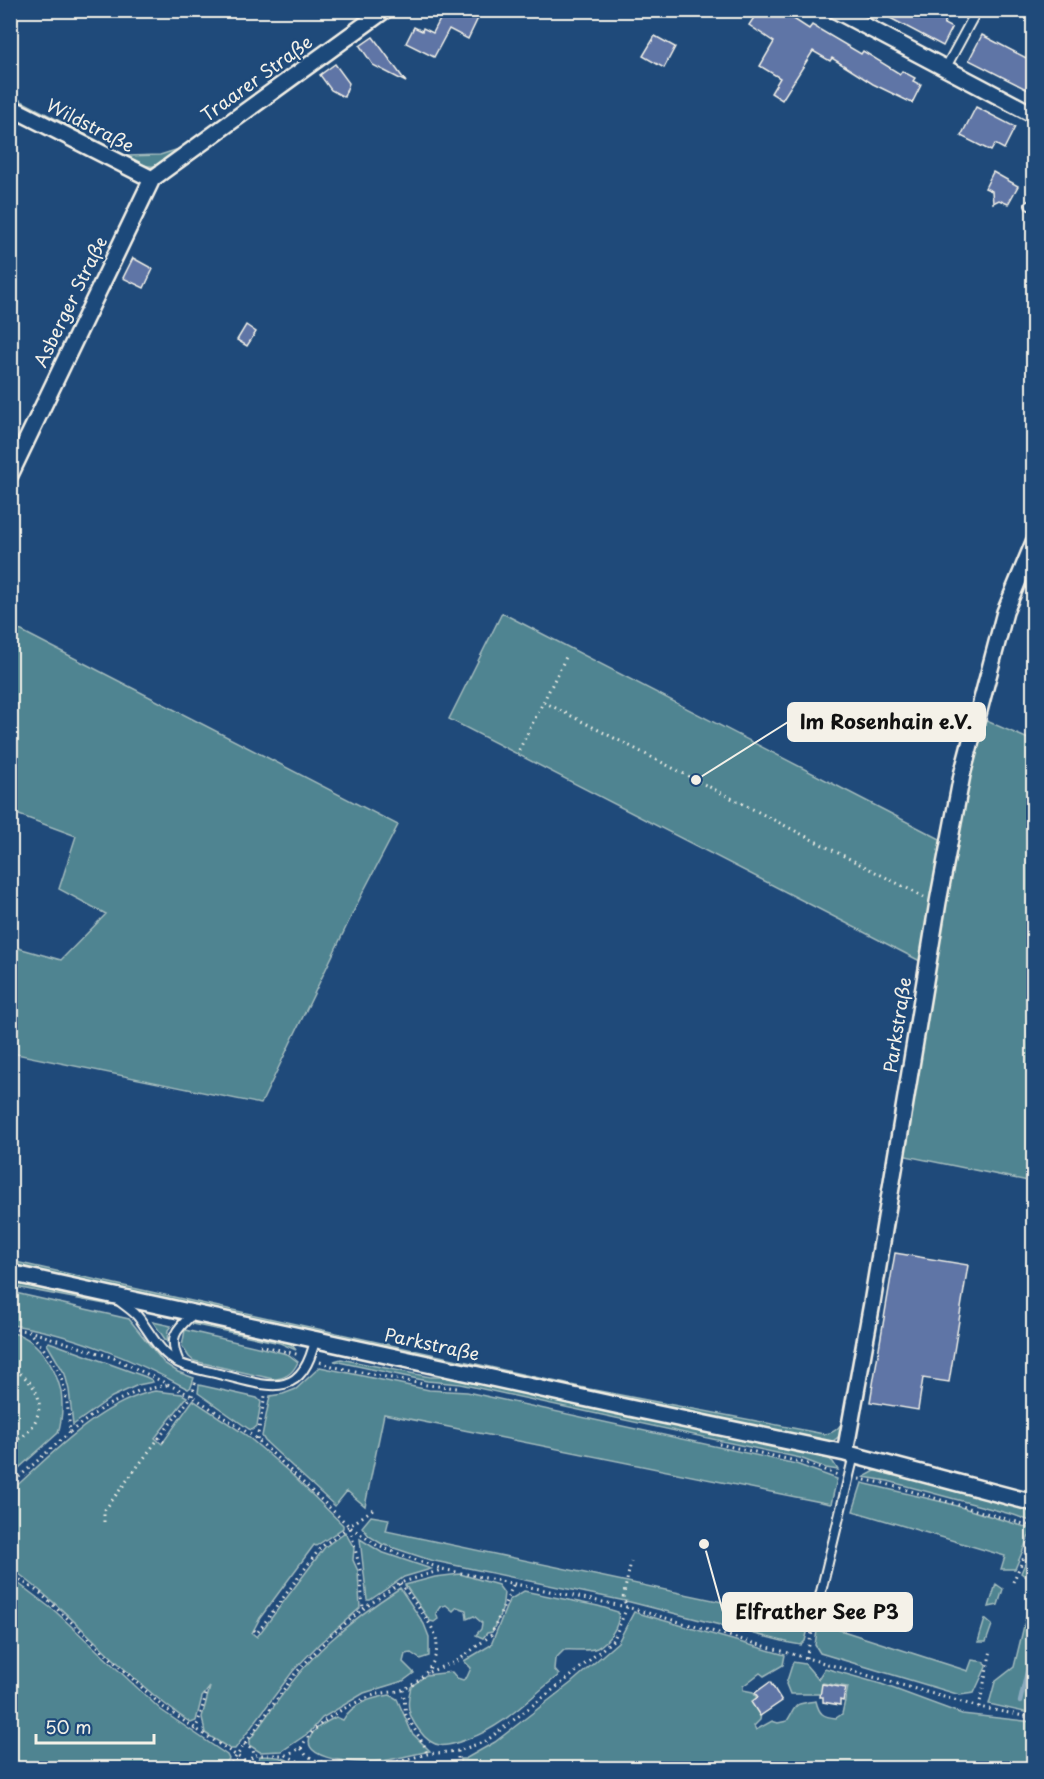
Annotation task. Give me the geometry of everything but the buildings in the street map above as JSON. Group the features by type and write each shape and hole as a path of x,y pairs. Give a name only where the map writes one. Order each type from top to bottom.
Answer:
{"street":[{"name":"Traarer Straße","path":"152,179 385,10"},
{"path":"835,10 1034,115"},
{"name":"Wildstraße","path":"10,107 152,179"},
{"name":"Asberger Straße","path":"10,475 152,179"},
{"name":"Parkstraße","path":"850,1454 872,1303 938,902 962,775 1006,608 1034,542"},
{"name":"Parkstraße","path":"10,1273 850,1454 1034,1503"}],"lane":[{"path":"945,69 977,10"},
{"path":"113,1295 138,1316 164,1352 179,1363 267,1386 284,1385 299,1375 311,1359 315,1340"},
{"path":"179,1363 173,1349 174,1335 194,1313"},
{"path":"819,1600 849,1478 850,1454"}],"path":[{"path":"519,750 567,655"},
{"path":"544,702 938,902"},
{"path":"10,1329 29,1331 114,1358 192,1396 257,1438 350,1527 378,1546 442,1569 627,1607 979,1707 1034,1718"},
{"path":"29,1331 51,1356 64,1382 70,1432"},
{"path":"254,1344 335,1367 427,1385 466,1389"},
{"path":"10,1367 25,1377 33,1387 40,1407 32,1427 24,1437 10,1441"},
{"path":"10,1485 70,1432 102,1408 138,1391 168,1384"},
{"path":"257,1438 267,1386"},
{"path":"104,1522 104,1511 192,1396"},
{"path":"159,1438 164,1442"},
{"path":"712,1442 805,1463 825,1472 849,1478 883,1483 1034,1527"},
{"path":"254,1630 257,1633 321,1547 373,1509"},
{"path":"350,1527 360,1569 363,1609"},
{"path":"1012,1582 1034,1535"},
{"path":"301,1748 306,1755 317,1761 340,1766 377,1767 427,1754 458,1751 486,1741 571,1676 614,1639 627,1607 623,1598 631,1562"},
{"path":"228,1768 294,1675 330,1636 400,1583 442,1569"},
{"path":"10,1573 40,1593 163,1707 194,1730 255,1768"},
{"path":"400,1583 434,1632 437,1643 435,1660 429,1672"},
{"path":"247,1763 254,1755 286,1755 301,1748 307,1737 327,1719 375,1695 403,1690 429,1672 459,1660 491,1635 514,1583"},
{"path":"806,1658 819,1600"},
{"path":"979,1707 991,1650"},
{"path":"403,1690 406,1715 427,1754"},
{"path":"194,1730 207,1691"},
{"path":"244,1744 253,1750 254,1755"},
{"path":"458,1751 458,1768"},
{"path":"286,1755 301,1763 324,1768"}],"green space":[{"path":"374,11 170,163 148,166 134,162 11,99 10,95 127,156 160,155 182,148"},
{"path":"502,613 942,840 922,962 449,719"},
{"path":"10,625 398,825 361,896 261,1104 11,1053 11,946 61,960 106,914 59,889 76,836 11,812"},
{"path":"982,719 1033,741 1033,1182 901,1155 966,782"},
{"path":"11,1261 589,1389 824,1434 841,1425 848,1414 838,1437 825,1443 11,1267"},
{"path":"10,1278 98,1299 110,1305 11,1286"},
{"path":"11,1292 129,1319 164,1363 194,1378 191,1387 188,1389 124,1358 79,1341 11,1325"},
{"path":"204,1321 287,1339 296,1350 280,1343 192,1324"},
{"path":"153,1322 171,1326 168,1330 167,1342"},
{"path":"185,1330 283,1353 298,1362 288,1375 273,1379 194,1361 182,1346"},
{"path":"11,1333 29,1340 49,1362 61,1391 62,1407 58,1433 11,1475"},
{"path":"49,1342 146,1377 153,1382 138,1385 112,1397 73,1425 65,1374 47,1344"},
{"path":"341,1359 430,1377 456,1377 825,1456 838,1470 800,1458 460,1384 427,1381 334,1361"},
{"path":"320,1367 429,1390 467,1392 796,1464 837,1479 831,1504 384,1414 365,1506 347,1491 335,1506 262,1436 270,1396 296,1389"},
{"path":"199,1385 257,1398 261,1402 257,1426 252,1430 249,1429 198,1393"},
{"path":"155,1391 182,1394 187,1397 155,1438 162,1444 193,1400 246,1435 289,1472 343,1525 343,1528 316,1546 314,1545 260,1618 252,1633 257,1637 325,1547 345,1532 354,1548 353,1560 358,1571 360,1608 319,1644 293,1671 235,1749 230,1749 205,1733 202,1717 210,1687 202,1697 196,1721 191,1723 144,1687 57,1605 11,1568 11,1491 60,1446 96,1418 115,1406"},
{"path":"884,1470 1033,1511 1033,1522 888,1481 864,1477 875,1471"},
{"path":"862,1483 947,1503 1032,1529 1015,1569 1001,1569 1005,1556 853,1511"},
{"path":"371,1516 389,1519 386,1531 810,1621 805,1641 801,1645 790,1643 630,1602 430,1560 382,1544 369,1536 362,1527"},
{"path":"360,1539 381,1552 431,1569 404,1577 367,1600"},
{"path":"1033,1545 1033,1582 1021,1573"},
{"path":"460,1574 498,1585 504,1593 502,1610 492,1632 487,1633 483,1638 476,1635 482,1623 474,1616 467,1619 466,1610 457,1607 453,1611 446,1605 440,1607 436,1613 438,1619 434,1622 430,1621 405,1585 435,1577"},
{"path":"10,1577 56,1612 161,1710 227,1755 229,1759 222,1768 11,1768"},
{"path":"996,1584 1003,1589 998,1605 989,1607"},
{"path":"400,1588 424,1624 429,1637 429,1656 420,1659 411,1653 405,1654 403,1662 414,1673 403,1681 364,1693 322,1718 310,1732 282,1751 260,1752 249,1745 249,1741 277,1702 318,1652 355,1620"},
{"path":"1033,1589 1034,1714 989,1704 995,1682 1014,1667"},
{"path":"524,1591 618,1612 616,1628 597,1648 564,1650 555,1659 554,1669 559,1675 494,1727 454,1744 441,1745 430,1741 419,1730 410,1715 408,1704 411,1687 426,1675 452,1672 457,1678 463,1680 467,1677 471,1668 464,1661 491,1645 509,1600"},
{"path":"634,1612 785,1655 783,1665 764,1676 760,1673 743,1686 743,1690 753,1692 762,1706 760,1720 754,1726 756,1730 772,1721 778,1723 787,1721 797,1705 803,1703 816,1701 820,1712 828,1717 836,1718 842,1714 848,1687 823,1683 821,1694 790,1694 786,1684 793,1662 805,1664 818,1679 825,1668 881,1684 962,1714 1033,1722 1033,1768 460,1768 460,1759 465,1759 495,1742 571,1683 618,1642"},
{"path":"985,1619 992,1625 986,1642 978,1642"},
{"path":"818,1623 968,1671 972,1660 985,1662 986,1667 974,1693 960,1695 820,1653 815,1645"},
{"path":"390,1695 397,1699 412,1733 430,1751 384,1761 362,1762 326,1757 310,1747 310,1739 321,1725 336,1717 343,1720 352,1709 363,1702"},
{"path":"260,1756 284,1759 295,1768 263,1768 256,1764"}],"waterway":[{"path":"1020,1702 1034,1642"}],"place":[{"name":"Im Rosenhain e.V.","path":"696,780"},
{"name":"Elfrather See P3","path":"704,1544"}]}
